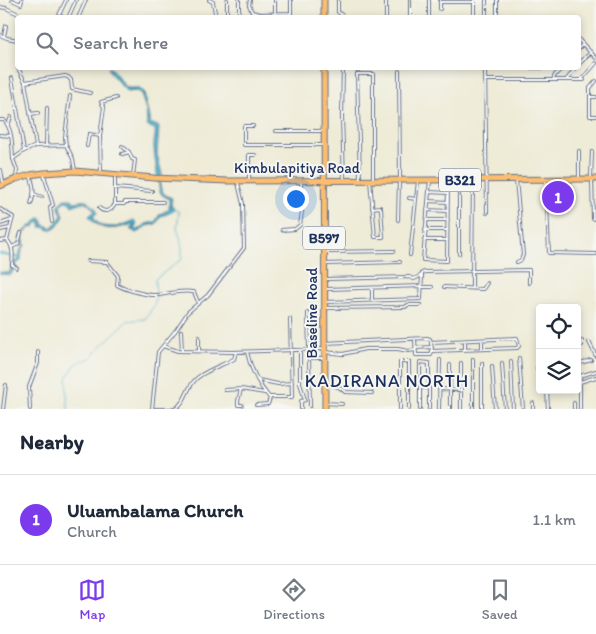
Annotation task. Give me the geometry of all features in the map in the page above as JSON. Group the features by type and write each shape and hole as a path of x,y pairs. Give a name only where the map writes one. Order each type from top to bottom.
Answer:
{"main road":[{"path":"324,0 324,15"},
{"name":"Baseline Road","path":"324,70 325,406"},
{"name":"Kimbulapitiya Road","path":"2,185 16,179 44,173 75,171 161,179 238,181 593,179"}],"street":[{"path":"12,0 21,4 22,0"},
{"path":"59,15 66,0"},
{"path":"69,15 76,0"},
{"path":"79,15 86,0"},
{"path":"209,0 213,1 215,15"},
{"path":"227,0 227,15"},
{"path":"239,0 239,15"},
{"path":"250,0 249,5 252,12 260,14 275,12 291,13 291,0"},
{"path":"275,0 275,12"},
{"path":"338,0 338,12 342,14"},
{"path":"386,0 386,15"},
{"path":"410,0 410,15"},
{"path":"429,0 429,15"},
{"path":"486,0 486,15"},
{"path":"497,0 497,15"},
{"path":"440,9 440,1 474,1 474,15"},
{"path":"0,7 21,15"},
{"path":"3,37 6,26"},
{"path":"0,35 15,39"},
{"path":"581,42 596,58"},
{"path":"581,62 591,52"},
{"path":"485,80 583,80 596,62"},
{"path":"19,70 25,82 36,146"},
{"path":"343,70 344,180"},
{"path":"485,70 487,213"},
{"path":"553,80 560,70"},
{"path":"567,80 574,70"},
{"path":"398,220 400,180 399,71"},
{"path":"360,180 357,74 369,73 373,74 372,208 375,237 383,237 381,209 380,207 372,208"},
{"path":"25,82 64,76 71,80 72,89 90,93"},
{"path":"12,78 24,151"},
{"path":"596,81 590,88 590,116 596,116"},
{"path":"590,88 596,88"},
{"path":"70,96 66,145 73,159 75,171"},
{"path":"590,97 596,97"},
{"path":"101,173 100,136 104,107 101,102 116,98"},
{"path":"590,107 596,107"},
{"path":"46,146 47,108"},
{"path":"30,114 37,114"},
{"path":"8,125 11,117"},
{"path":"0,120 4,120 8,125 11,136 13,159 17,170 16,179"},
{"path":"252,126 244,126 244,145 324,145"},
{"path":"276,131 324,131"},
{"path":"87,146 89,134 100,136"},
{"path":"0,135 11,136"},
{"path":"13,159 24,151 36,146 66,145"},
{"path":"122,146 129,152 132,159 135,160 133,176"},
{"path":"579,151 579,179"},
{"path":"122,154 129,152"},
{"path":"592,152 593,219"},
{"path":"249,181 249,155 255,155"},
{"path":"1,170 2,185"},
{"path":"44,173 53,205 50,207 52,222"},
{"path":"99,208 100,210 109,211 115,204 115,174"},
{"path":"30,176 34,194 31,204"},
{"path":"410,256 418,180"},
{"path":"430,180 423,260 447,261 448,180"},
{"path":"459,180 459,254"},
{"path":"472,287 473,180"},
{"path":"516,180 523,255 521,260 517,262"},
{"path":"546,180 549,253 596,254"},
{"path":"236,352 234,358 197,378 188,390 184,402 175,409 152,409 158,352 188,312 208,295 244,248 242,204 238,181"},
{"path":"282,230 296,229 300,225 302,212 301,181"},
{"path":"115,188 152,191"},
{"path":"429,192 448,193"},
{"path":"34,194 42,197"},
{"path":"409,198 416,199"},
{"path":"115,204 120,205 125,202 163,202"},
{"path":"428,202 448,202"},
{"path":"0,209 13,217 7,240 12,247 12,265 16,268"},
{"path":"427,210 448,211"},
{"path":"0,224 12,220"},
{"path":"426,220 448,220"},
{"path":"0,232 10,228"},
{"path":"425,230 447,230"},
{"path":"12,247 18,244 21,233"},
{"path":"0,241 7,240"},
{"path":"424,240 447,240"},
{"path":"324,252 394,252"},
{"path":"88,261 107,262 118,276 117,284 123,288 159,295 180,290 194,292 198,303"},
{"path":"324,264 400,262"},
{"path":"325,279 409,277 414,279 424,272 528,270 529,283"},
{"path":"325,305 372,300 422,299 422,275"},
{"path":"444,286 483,288 487,283"},
{"path":"325,290 432,287"},
{"path":"372,288 372,300"},
{"path":"325,305 405,307 408,305 421,305"},
{"path":"308,314 309,349"},
{"path":"248,352 251,368 265,393 270,398 292,397 290,319"},
{"path":"182,331 182,351"},
{"path":"199,337 199,351"},
{"path":"163,346 182,351 248,352 309,349 325,350 343,354 365,349 398,349 408,351 415,349 517,348 519,346 517,338 431,342 430,339 415,339 325,350 309,358 310,406"},
{"path":"415,339 417,356 431,355 431,342"},
{"path":"482,340 482,349"},
{"path":"465,341 465,350"},
{"path":"581,345 582,341"},
{"path":"589,342 596,356"},
{"path":"300,350 300,383 305,400 301,401 302,409"},
{"path":"30,409 29,387 38,363 38,352"},
{"path":"519,358 522,409"},
{"path":"473,359 473,409"},
{"path":"439,409 440,360"},
{"path":"581,363 591,360"},
{"path":"511,361 513,409"},
{"path":"400,409 400,362 409,362 409,409"},
{"path":"420,409 420,363 427,362 429,363 429,409"},
{"path":"461,363 461,409"},
{"path":"482,363 482,409"},
{"path":"502,363 505,409"},
{"path":"450,365 450,409"},
{"path":"492,366 495,409"},
{"path":"581,376 596,370"},
{"path":"581,382 596,377"},
{"path":"257,381 263,380 278,384 292,383"},
{"path":"325,386 331,384 345,392 372,393"},
{"path":"3,409 6,386"},
{"path":"420,388 428,388"},
{"path":"225,390 241,389 265,393"},
{"path":"241,389 238,405 242,405"},
{"path":"440,390 461,390"},
{"path":"547,394 548,409"},
{"path":"579,394 580,409"},
{"path":"256,405 268,404 270,398"},
{"path":"533,403 533,409"},
{"path":"574,403 574,409"},
{"path":"325,406 342,404"}],"water":[{"path":"109,70 113,70 128,88 139,88 144,93 150,123 159,128 157,154 162,174 160,186 164,194 172,198 171,205 174,209 170,213 161,216 156,224 146,226 136,233 130,229 134,224 109,229 99,226 89,216 95,211 90,205 82,203 72,206 69,202 65,201 60,206 64,216 59,223 53,229 48,230 41,227 40,221 34,227 29,228 23,236 25,246 22,249 21,261 17,263 11,275 0,274 0,272 9,273 13,262 19,260 20,251 23,246 21,236 25,231 39,218 43,220 43,224 52,228 62,215 58,206 64,199 72,199 74,202 87,200 96,209 97,213 94,215 94,218 101,226 117,227 134,220 137,223 135,228 137,231 145,224 155,222 160,214 169,209 169,199 162,195 159,190 154,147 155,129 147,126 146,110 141,94 137,91 127,92"}],"waterway":[{"path":"68,409 67,380 74,366 81,361 92,358 95,352 127,321 145,319 154,306 156,297 155,279 182,259 182,249 177,229 179,212 172,210"},
{"path":"0,254 21,258"}],"place":[{"name":"Uluambalama Church","path":"558,197"}],"district":[{"name":"KADIRANA NORTH","path":"387,381"}]}
